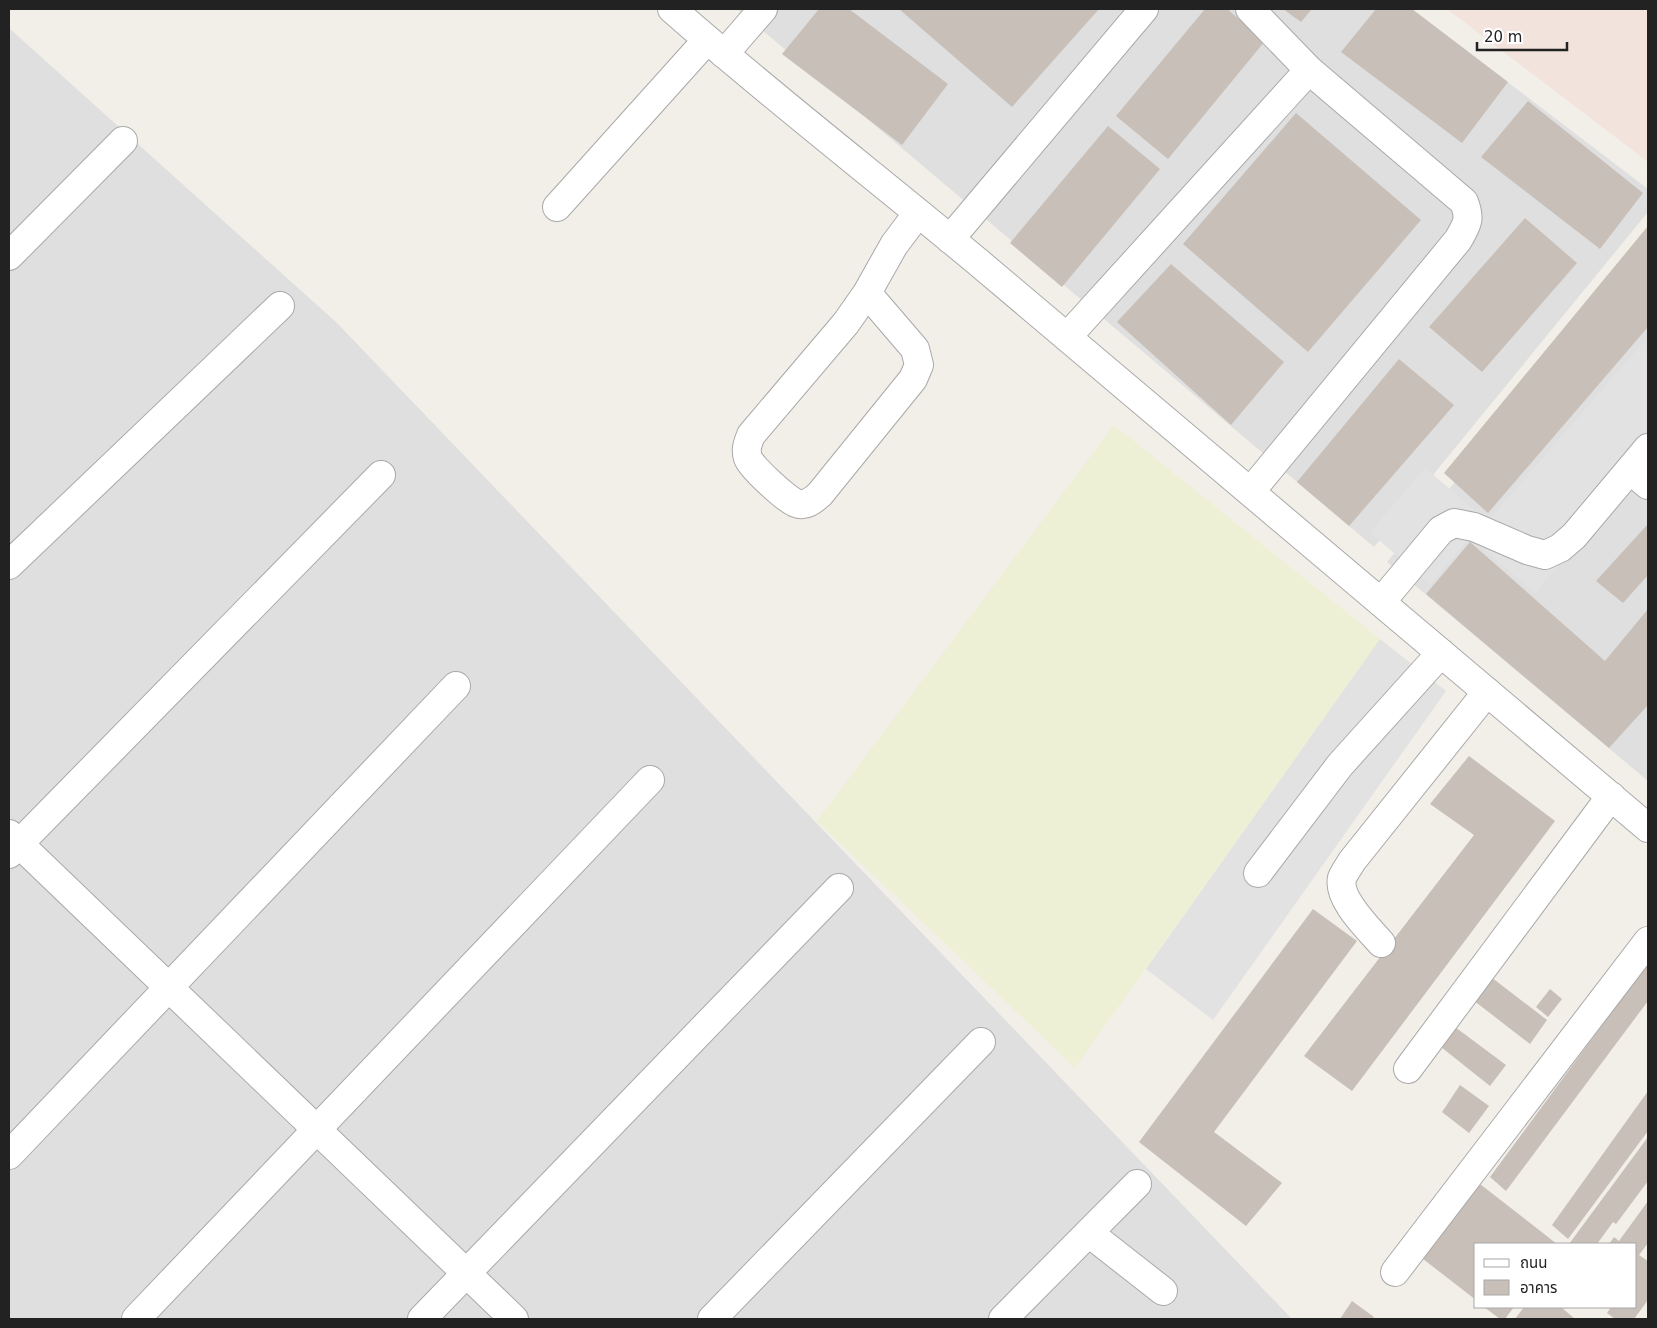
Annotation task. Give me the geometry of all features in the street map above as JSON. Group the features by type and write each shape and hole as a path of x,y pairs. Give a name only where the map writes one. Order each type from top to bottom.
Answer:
{"street":[{"path":"672,9 1251,490 1648,828"},
{"path":"557,207 716,47 763,9"},
{"path":"950,239 1144,9"},
{"path":"1250,9 1309,70 1464,202 1469,214 1466,226 1458,240 1251,490"},
{"path":"1067,337 1309,70"},
{"path":"9,256 123,141"},
{"path":"867,293 915,350 919,365 913,379 820,494 812,502 795,503 748,459 746,448 751,435 846,323 867,293 894,245 918,213"},
{"path":"9,565 280,306"},
{"path":"1381,602 1441,530 1454,523 1474,527 1527,550 1545,555 1560,548 1639,478 1648,448"},
{"path":"381,475 12,844 168,986 514,1319"},
{"path":"1258,873 1340,765 1442,654"},
{"path":"9,1154 456,686"},
{"path":"1381,944 1350,907 1343,891 1342,879 1352,861 1487,692"},
{"path":"136,1319 650,780"},
{"path":"1408,1069 1611,796"},
{"path":"422,1319 839,888"},
{"path":"1395,1272 1648,941"},
{"path":"712,1319 981,1042"},
{"path":"1003,1319 1138,1184"},
{"path":"1089,1233 1163,1291"}],"shaded area":[{"path":"737,9 1412,9 1648,189 1648,212 1374,547"},
{"path":"1447,9 1648,9 1648,162"},
{"path":"9,28 337,323 1292,1319 9,1319"},
{"path":"1648,255 1648,781 1387,562"},
{"path":"1648,337 1648,459 1535,593 1470,537 1430,585 1370,532 1425,468 1488,521"},
{"path":"1380,639 1446,691 1213,1020 1146,969"}],"green space":[{"path":"1114,425 1380,639 1075,1068 817,821"}],"building":[{"path":"819,9 849,9 948,84 902,145 782,54"},
{"path":"899,9 1099,9 1012,107"},
{"path":"1205,9 1227,9 1265,41 1168,159 1116,116"},
{"path":"1283,9 1312,9 1301,22"},
{"path":"1376,9 1412,9 1508,82 1462,143 1341,52"},
{"path":"1528,101 1643,193 1600,249 1481,157"},
{"path":"1296,113 1421,220 1308,352 1183,244"},
{"path":"1108,126 1160,169 1062,287 1010,243"},
{"path":"1525,218 1577,263 1482,372 1429,327"},
{"path":"1648,226 1648,327 1488,513 1444,473"},
{"path":"1171,264 1284,362 1231,425 1117,322"},
{"path":"1399,359 1454,405 1349,526 1297,482"},
{"path":"1648,524 1648,575 1623,603 1596,581"},
{"path":"1470,542 1605,661 1648,609 1648,705 1609,748 1426,594"},
{"path":"1469,756 1555,821 1352,1091 1304,1056 1474,835 1430,804"},
{"path":"1313,909 1357,941 1214,1132 1282,1183 1246,1226 1139,1142"},
{"path":"1648,963 1648,1001 1506,1191 1490,1177"},
{"path":"1491,977 1547,1020 1530,1044 1473,1000"},
{"path":"1550,989 1562,999 1548,1017 1536,1007"},
{"path":"1451,1024 1506,1065 1490,1086 1436,1043"},
{"path":"1460,1085 1489,1106 1469,1133 1442,1112"},
{"path":"1648,1091 1648,1131 1568,1239 1552,1225"},
{"path":"1648,1137 1648,1181 1616,1224 1613,1222 1598,1243 1570,1243"},
{"path":"1480,1184 1556,1243 1474,1243 1474,1298 1423,1259"},
{"path":"1648,1201 1648,1243 1639,1255 1648,1261 1648,1300 1634,1319 1615,1319 1607,1313 1610,1308 1637,1308 1637,1243 1610,1243 1614,1237 1619,1241"},
{"path":"1352,1301 1374,1317 1372,1319 1340,1319"},
{"path":"1485,1308 1513,1308 1505,1319 1500,1319"},
{"path":"1523,1308 1562,1308 1575,1319 1515,1319"}]}
